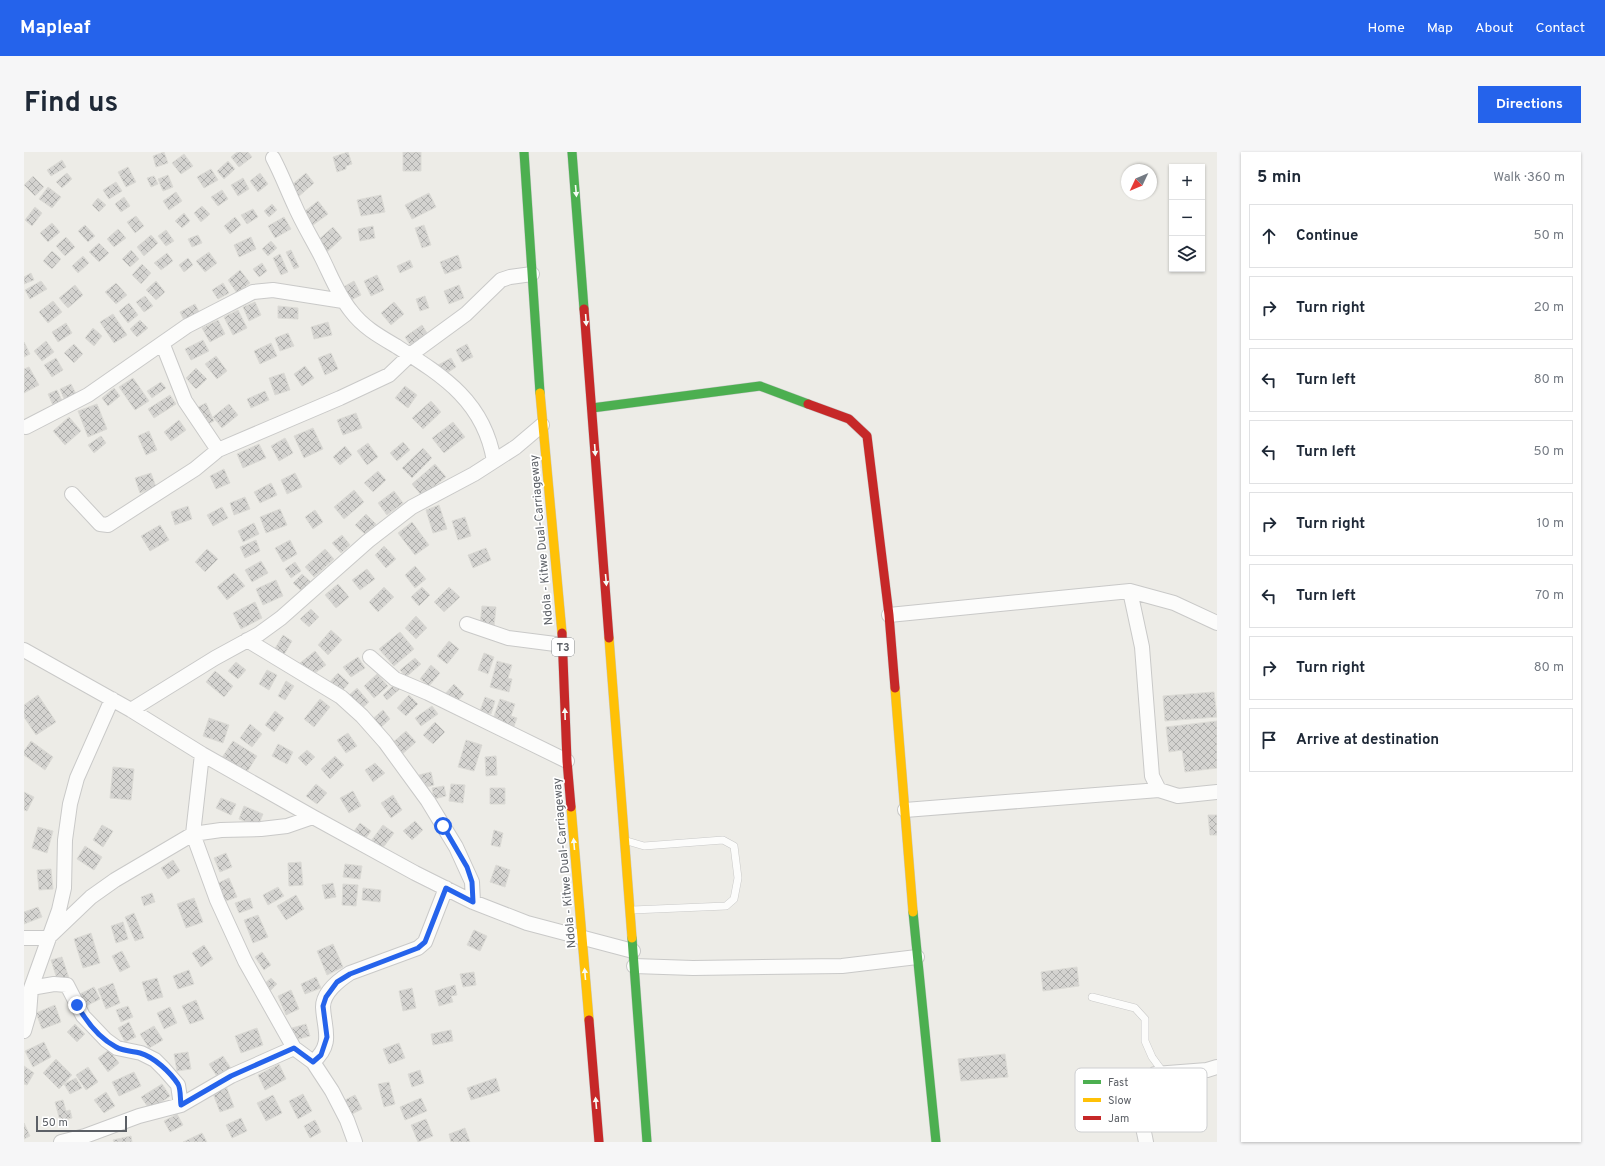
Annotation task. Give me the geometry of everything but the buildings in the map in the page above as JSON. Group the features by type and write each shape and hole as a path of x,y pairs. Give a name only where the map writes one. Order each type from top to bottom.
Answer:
{"main road":[{"name":"Ndola - Kitwe Dual-Carriageway","path":"524,152 542,425 562,645 568,761 599,1142"},
{"path":"572,152 647,1142"},
{"path":"592,408 681,395 760,386 850,419 867,436 889,615 917,957 936,1142"}],"street":[{"path":"273,158 286,183 294,205 343,301 358,320 369,330 427,366 454,386 471,407 484,428 494,461"},
{"path":"72,494 100,524 108,525 195,469 218,450 340,398 389,374 410,356 466,314 501,280 510,277 532,274"},
{"path":"26,426 88,395 163,345 188,326 253,292 274,290 343,301"},
{"path":"163,345 185,401 218,450"},
{"path":"131,710 258,634 281,618 368,541 412,507 474,474 516,447 542,425"},
{"path":"1130,591 1142,646 1152,776 1159,790"},
{"path":"889,615 1130,591 1174,603 1217,623"},
{"path":"468,624 508,638 562,645"},
{"path":"247,640 341,697 362,716 385,742 428,801 456,847 472,882 473,902"},
{"path":"24,650 112,699 202,754 313,817 473,902 527,923 582,939 633,951"},
{"path":"370,657 395,679 428,693 568,761"},
{"path":"24,1031 29,1014 31,988 59,910 64,888 65,840 70,804 77,778 112,699"},
{"path":"202,754 193,834 217,900 245,961 294,1048 313,1062 332,1091 347,1120 355,1142"},
{"path":"905,810 1159,790 1178,796 1217,792"},
{"path":"24,938 48,938 91,897 114,880 193,834 221,830 261,829 287,826 313,817"},
{"path":"313,1062 321,1055 327,1037 323,1006 330,991 341,978 418,948 425,942 446,888"},
{"path":"634,966 662,968 842,966 917,957"},
{"path":"31,988 54,984 67,985 83,1016 106,1040 117,1048 141,1053 155,1060 164,1069 178,1084 181,1105"},
{"path":"61,1142 85,1136 139,1116 181,1105 231,1076 294,1048"},
{"path":"1207,1070 1217,1067"},
{"path":"1144,1132 1146,1142"}],"lane":[{"path":"625,840 644,846 723,840 734,846 738,878 734,899 726,906 630,910"},
{"path":"1092,997 1135,1008 1145,1019 1145,1041 1152,1058 1160,1068"}],"traffic: fast":[{"path":"524,152 540,393"},
{"path":"572,152 584,309"},
{"path":"592,408 760,386 808,404"},
{"path":"913,912 936,1142"},
{"path":"632,938 647,1142"}],"traffic: slow":[{"path":"540,393 562,633"},
{"path":"609,638 632,938"},
{"path":"895,688 913,912"},
{"path":"571,807 589,1020"}],"traffic: jam":[{"path":"584,309 609,638"},
{"path":"808,404 849,419 867,436 889,615 895,688"},
{"path":"562,633 567,761 571,807"},
{"path":"589,1020 599,1142"}],"route":[{"path":"77,1005 83,1016 95,1030 117,1048 141,1053 155,1060 178,1084 181,1105 231,1076 294,1048 313,1062 321,1055 327,1037 323,1006 326,997 341,978 418,948 425,942 446,888 473,902 472,882 467,867 443,826"}]}
